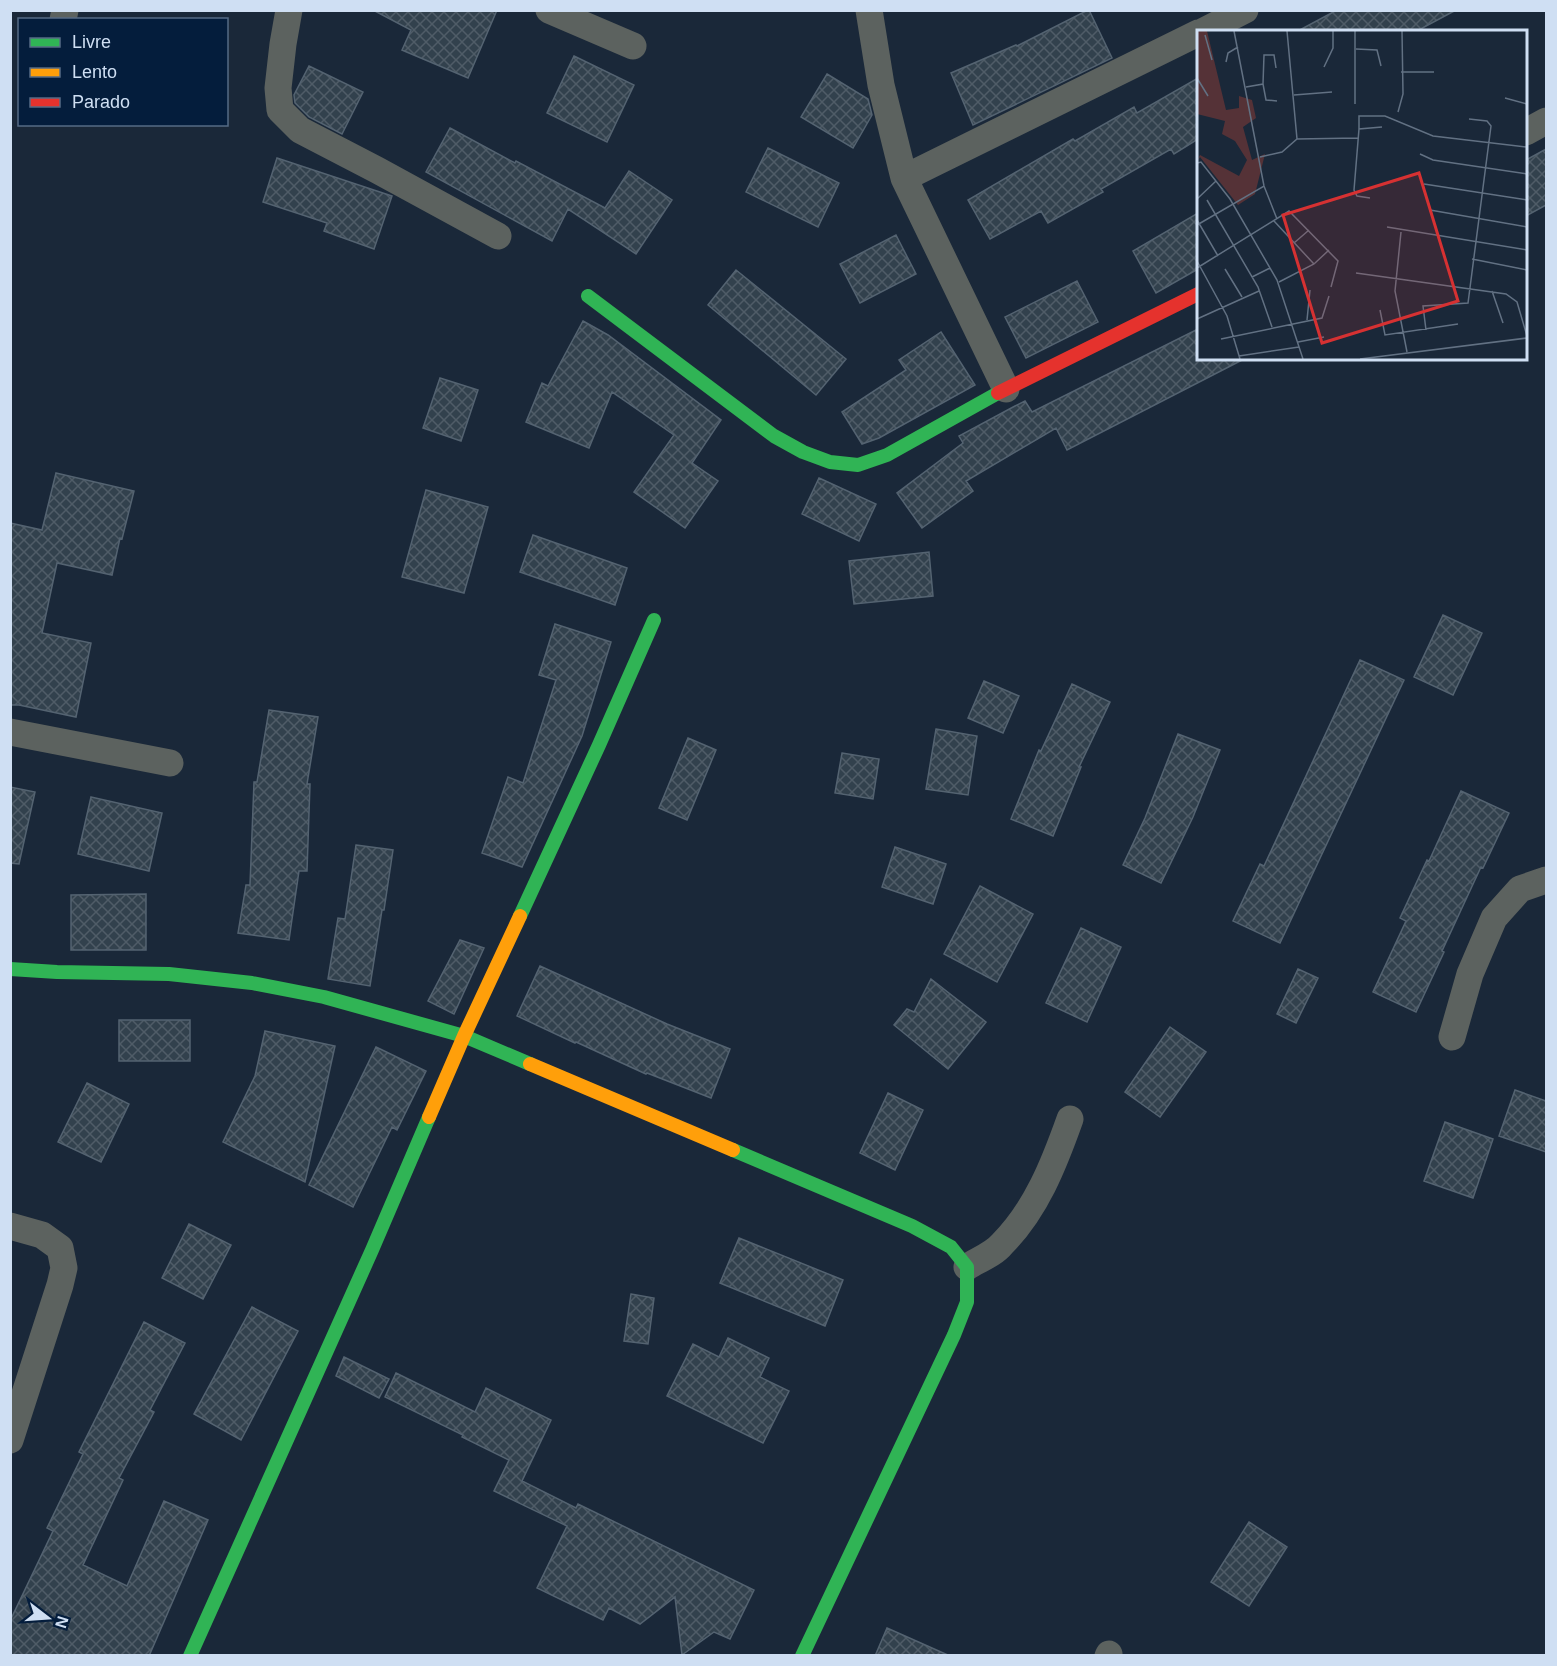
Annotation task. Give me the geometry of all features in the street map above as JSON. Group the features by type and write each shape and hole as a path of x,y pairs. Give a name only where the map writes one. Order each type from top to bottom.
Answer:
{"street":[{"path":"289,10 278,88 280,110 300,130 498,236"},
{"path":"549,10 633,46"},
{"path":"868,10 881,85 904,177 1006,389"},
{"path":"1204,30 1245,10"},
{"path":"904,177 1197,33"},
{"path":"1527,131 1546,121"},
{"path":"588,296 774,436 803,452 830,462 858,465 886,455 1006,389 1197,294"},
{"path":"190,1656 372,1250 464,1036 599,745 654,620"},
{"path":"10,732 170,763"},
{"path":"1452,1037 1470,974 1494,918 1520,888 1546,880"},
{"path":"10,969 169,974 252,982 324,997 464,1036 912,1226 951,1247 967,1267 967,1302 954,1335 802,1656"},
{"path":"967,1267 1001,1246 1026,1216 1045,1183 1070,1119"},
{"path":"10,1226 42,1234 60,1248 64,1268 10,1440"}],"building":[{"path":"373,10 497,10 468,78 402,50 411,30"},
{"path":"1089,10 1112,58 973,125 951,73 1017,46"},
{"path":"1337,10 1456,10 1419,30 1300,30"},
{"path":"574,56 634,85 607,142 547,113"},
{"path":"309,66 363,92 342,134 309,117 295,103 294,95"},
{"path":"827,74 868,99 872,115 853,148 801,117"},
{"path":"1197,79 1197,140 1174,154 1171,149 1101,189 1103,192 1048,223 1041,211 990,239 968,200 1073,139 1075,141 1134,107 1137,113"},
{"path":"450,128 605,208 629,171 672,200 636,254 568,209 552,241 426,172"},
{"path":"768,148 839,183 818,227 746,192"},
{"path":"1546,149 1546,205 1527,215 1527,159"},
{"path":"277,158 392,196 374,249 324,231 327,223 263,202"},
{"path":"1197,214 1197,270 1156,293 1133,251"},
{"path":"896,235 916,274 860,303 840,264"},
{"path":"736,270 846,359 816,395 708,305"},
{"path":"1077,281 1098,322 1026,358 1005,317"},
{"path":"583,321 608,335 721,420 692,463 718,481 685,528 634,492 674,435 612,392 589,448 526,422 542,383 548,386"},
{"path":"1197,330 1197,360 1242,360 1067,450 1056,428 966,481 973,491 922,528 897,493 963,443 959,436 1025,401 1032,412"},
{"path":"941,332 975,385 879,438 862,444 842,412 906,370 899,360"},
{"path":"440,378 478,390 461,441 423,428"},
{"path":"56,473 134,491 112,575 57,563 42,633 91,643 76,717 10,705 10,523 42,530"},
{"path":"819,478 876,504 859,541 802,514"},
{"path":"426,490 488,507 464,593 402,577"},
{"path":"533,535 627,568 615,605 520,572"},
{"path":"929,552 933,596 854,604 849,561"},
{"path":"1443,615 1482,633 1453,695 1414,677"},
{"path":"555,624 611,642 582,736 522,867 482,853 508,777 523,783 556,680 539,675"},
{"path":"1360,660 1404,680 1280,943 1233,921 1260,864 1264,866"},
{"path":"984,681 1019,696 1003,733 968,718"},
{"path":"1072,684 1110,702 1079,767 1081,767 1053,836 1011,819 1039,750 1041,751"},
{"path":"269,710 318,717 307,784 310,784 307,871 299,871 289,940 238,933 246,885 250,885 254,782 257,782"},
{"path":"936,729 977,736 968,795 926,789"},
{"path":"1178,734 1220,750 1193,817 1161,883 1123,865 1145,818"},
{"path":"688,738 716,750 687,820 659,808"},
{"path":"842,753 879,759 873,799 835,793"},
{"path":"10,787 35,792 19,864 10,863"},
{"path":"1461,791 1509,813 1483,868 1481,867 1416,1012 1373,992 1406,921 1400,918"},
{"path":"91,797 162,813 149,871 78,854"},
{"path":"356,845 393,850 370,986 328,979 338,918 345,919"},
{"path":"895,847 946,864 933,904 882,887"},
{"path":"980,886 1033,914 997,982 944,954"},
{"path":"146,894 146,950 71,950 71,895"},
{"path":"1081,928 1121,947 1087,1022 1046,1003"},
{"path":"460,940 484,948 454,1014 428,1001"},
{"path":"540,966 667,1024 730,1049 711,1098 646,1074 517,1016"},
{"path":"1298,969 1318,978 1296,1023 1277,1014"},
{"path":"931,979 986,1022 948,1069 894,1025 907,1009 914,1012"},
{"path":"119,1020 190,1020 190,1061 119,1061"},
{"path":"1170,1027 1206,1052 1160,1117 1125,1092"},
{"path":"265,1031 335,1046 305,1182 223,1142 255,1076"},
{"path":"376,1047 426,1071 397,1130 392,1127 353,1207 309,1185"},
{"path":"87,1083 129,1104 101,1162 58,1142"},
{"path":"1515,1090 1546,1101 1546,1152 1499,1136"},
{"path":"888,1093 923,1110 895,1170 860,1153"},
{"path":"1445,1122 1493,1139 1473,1198 1424,1181"},
{"path":"189,1224 231,1245 203,1299 162,1278"},
{"path":"739,1238 843,1280 825,1326 720,1283"},
{"path":"631,1294 654,1298 648,1344 624,1341"},
{"path":"252,1307 298,1331 241,1440 194,1414"},
{"path":"144,1322 185,1343 150,1410 154,1412 119,1478 123,1480 83,1565 127,1586 164,1501 208,1520 149,1656 10,1656 10,1621 53,1531 47,1528 83,1454 79,1452"},
{"path":"728,1338 769,1358 760,1377 789,1391 763,1443 667,1396 693,1344 719,1357"},
{"path":"344,1357 389,1379 379,1398 336,1376"},
{"path":"396,1373 475,1412 486,1388 551,1420 522,1481 576,1508 578,1504 754,1590 730,1639 714,1632 682,1655 675,1597 640,1624 609,1608 603,1620 537,1588 567,1526 494,1491 509,1460 385,1397"},
{"path":"1249,1522 1287,1547 1249,1606 1211,1582"},
{"path":"887,1628 950,1656 875,1656"}],"traffic: fast":[{"path":"588,296 774,436 803,452 830,462 858,465 887,455 998,393"},
{"path":"520,916 654,620"},
{"path":"10,969 169,974 252,983 324,997 464,1036 530,1064"},
{"path":"190,1656 372,1250 429,1117"},
{"path":"733,1150 912,1226 951,1247 967,1267 967,1302 954,1335 802,1656"}],"traffic: slow":[{"path":"429,1117 520,916"},
{"path":"530,1064 733,1150"}],"traffic: jam":[{"path":"998,393 1197,294"}]}
